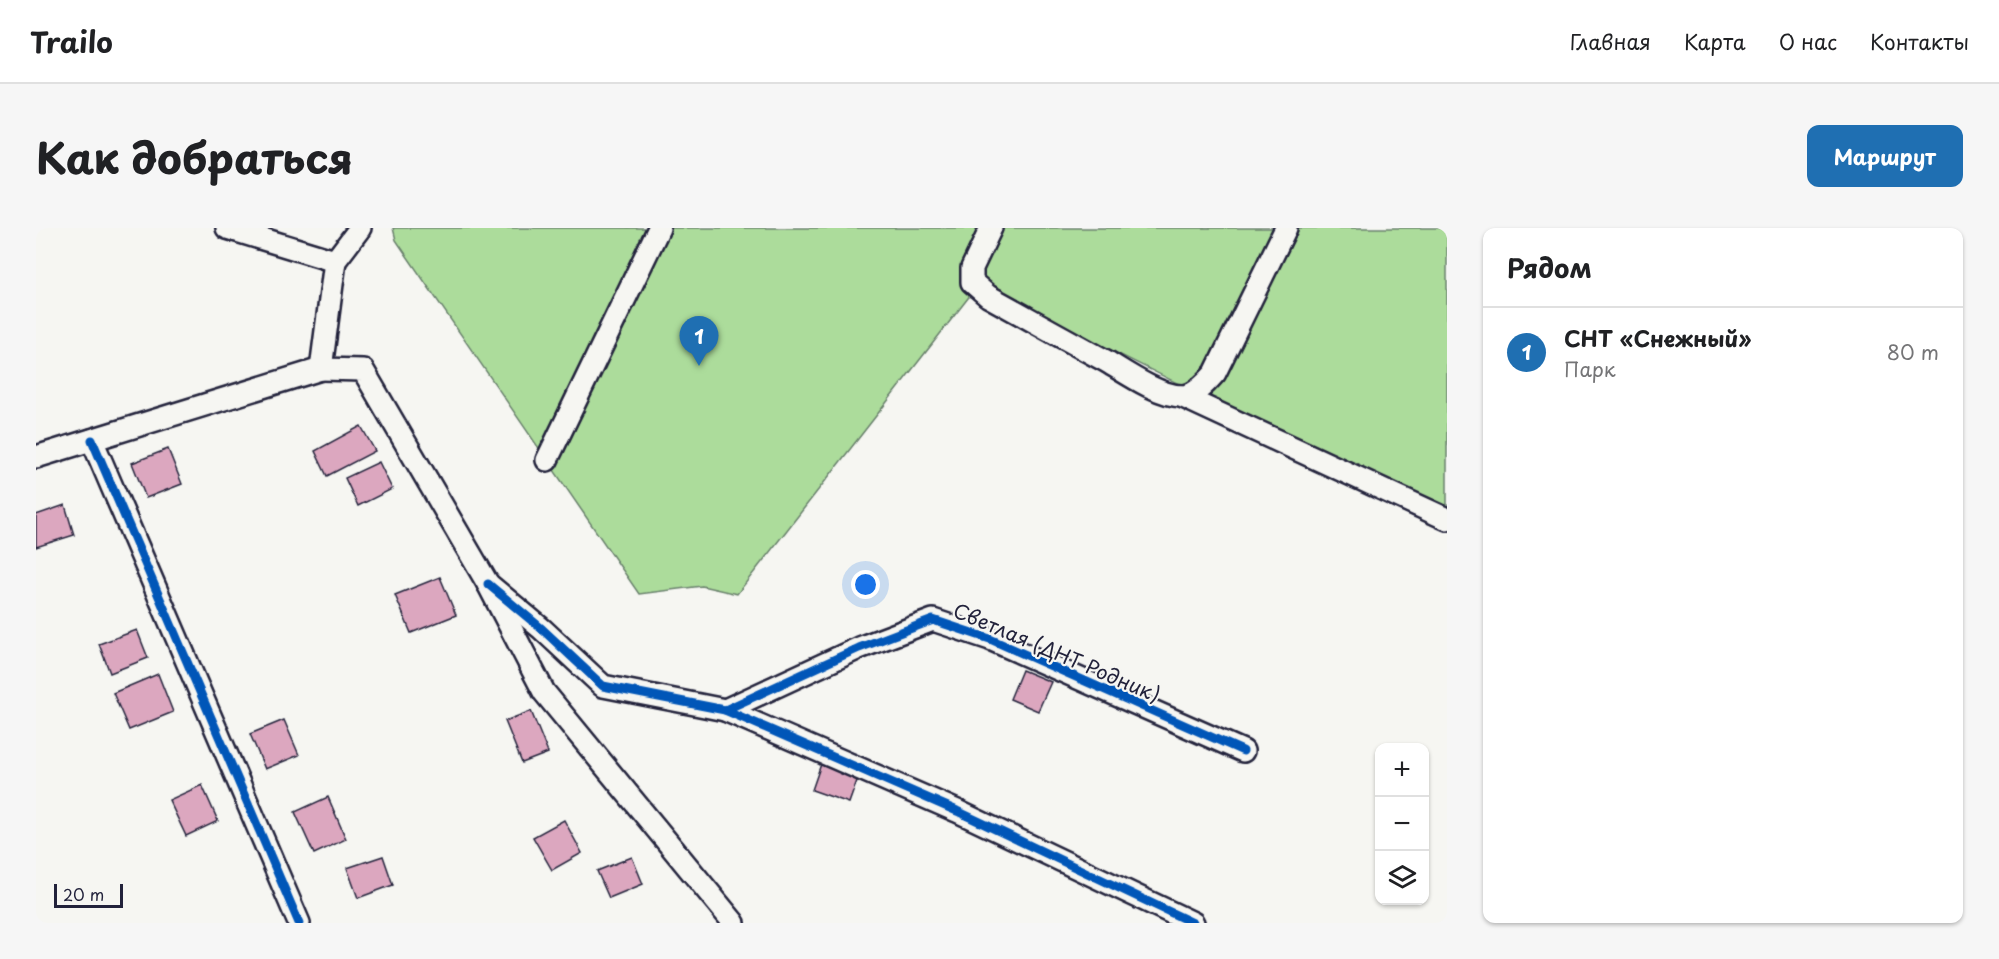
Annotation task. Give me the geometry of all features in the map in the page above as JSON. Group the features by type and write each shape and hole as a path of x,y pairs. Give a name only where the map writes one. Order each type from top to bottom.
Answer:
{"street":[{"path":"227,228 335,261"},
{"path":"321,369 335,261 360,228"},
{"path":"547,460 659,228"},
{"path":"991,228 972,268 972,282 988,296 1162,392 1181,396 1447,519"},
{"path":"1181,396 1189,395 1201,387 1215,373 1286,228"},
{"path":"36,457 321,369 363,370 488,584 544,692 734,923"},
{"path":"92,441 299,923"},
{"path":"488,584 542,628 603,686 725,710 957,811 1193,923"},
{"name":"Светлая (ДНТ Родник)","path":"725,710 859,648 933,620 990,639 1243,751"}],"green space":[{"path":"393,228 1447,228 1447,518 979,284 737,594 702,586 639,594 396,240"}],"building":[{"path":"361,426 375,451 327,476 315,451"},
{"path":"168,449 182,484 146,498 132,463"},
{"path":"379,462 392,489 358,506 345,478"},
{"path":"65,505 74,535 36,547 36,515"},
{"path":"440,577 456,615 411,633 395,595"},
{"path":"137,630 148,658 110,673 99,644"},
{"path":"1022,670 1051,682 1038,711 1010,699"},
{"path":"158,674 173,712 129,730 113,693"},
{"path":"531,711 548,753 522,763 505,721"},
{"path":"284,720 299,755 265,769 250,734"},
{"path":"821,764 858,778 849,803 812,790"},
{"path":"202,785 218,821 186,836 169,800"},
{"path":"328,797 346,839 314,854 295,812"},
{"path":"564,820 582,853 552,870 533,837"},
{"path":"383,856 393,885 358,898 347,868"},
{"path":"632,857 643,884 609,898 597,871"}],"cycle path":[{"path":"92,440 299,923"},
{"path":"488,584 542,629 603,686 725,710 957,811 1193,923"},
{"path":"725,710 859,648 933,620 990,639 1243,751"}],"place":[{"name":"СНТ «Снежный»","path":"699,366"}]}
